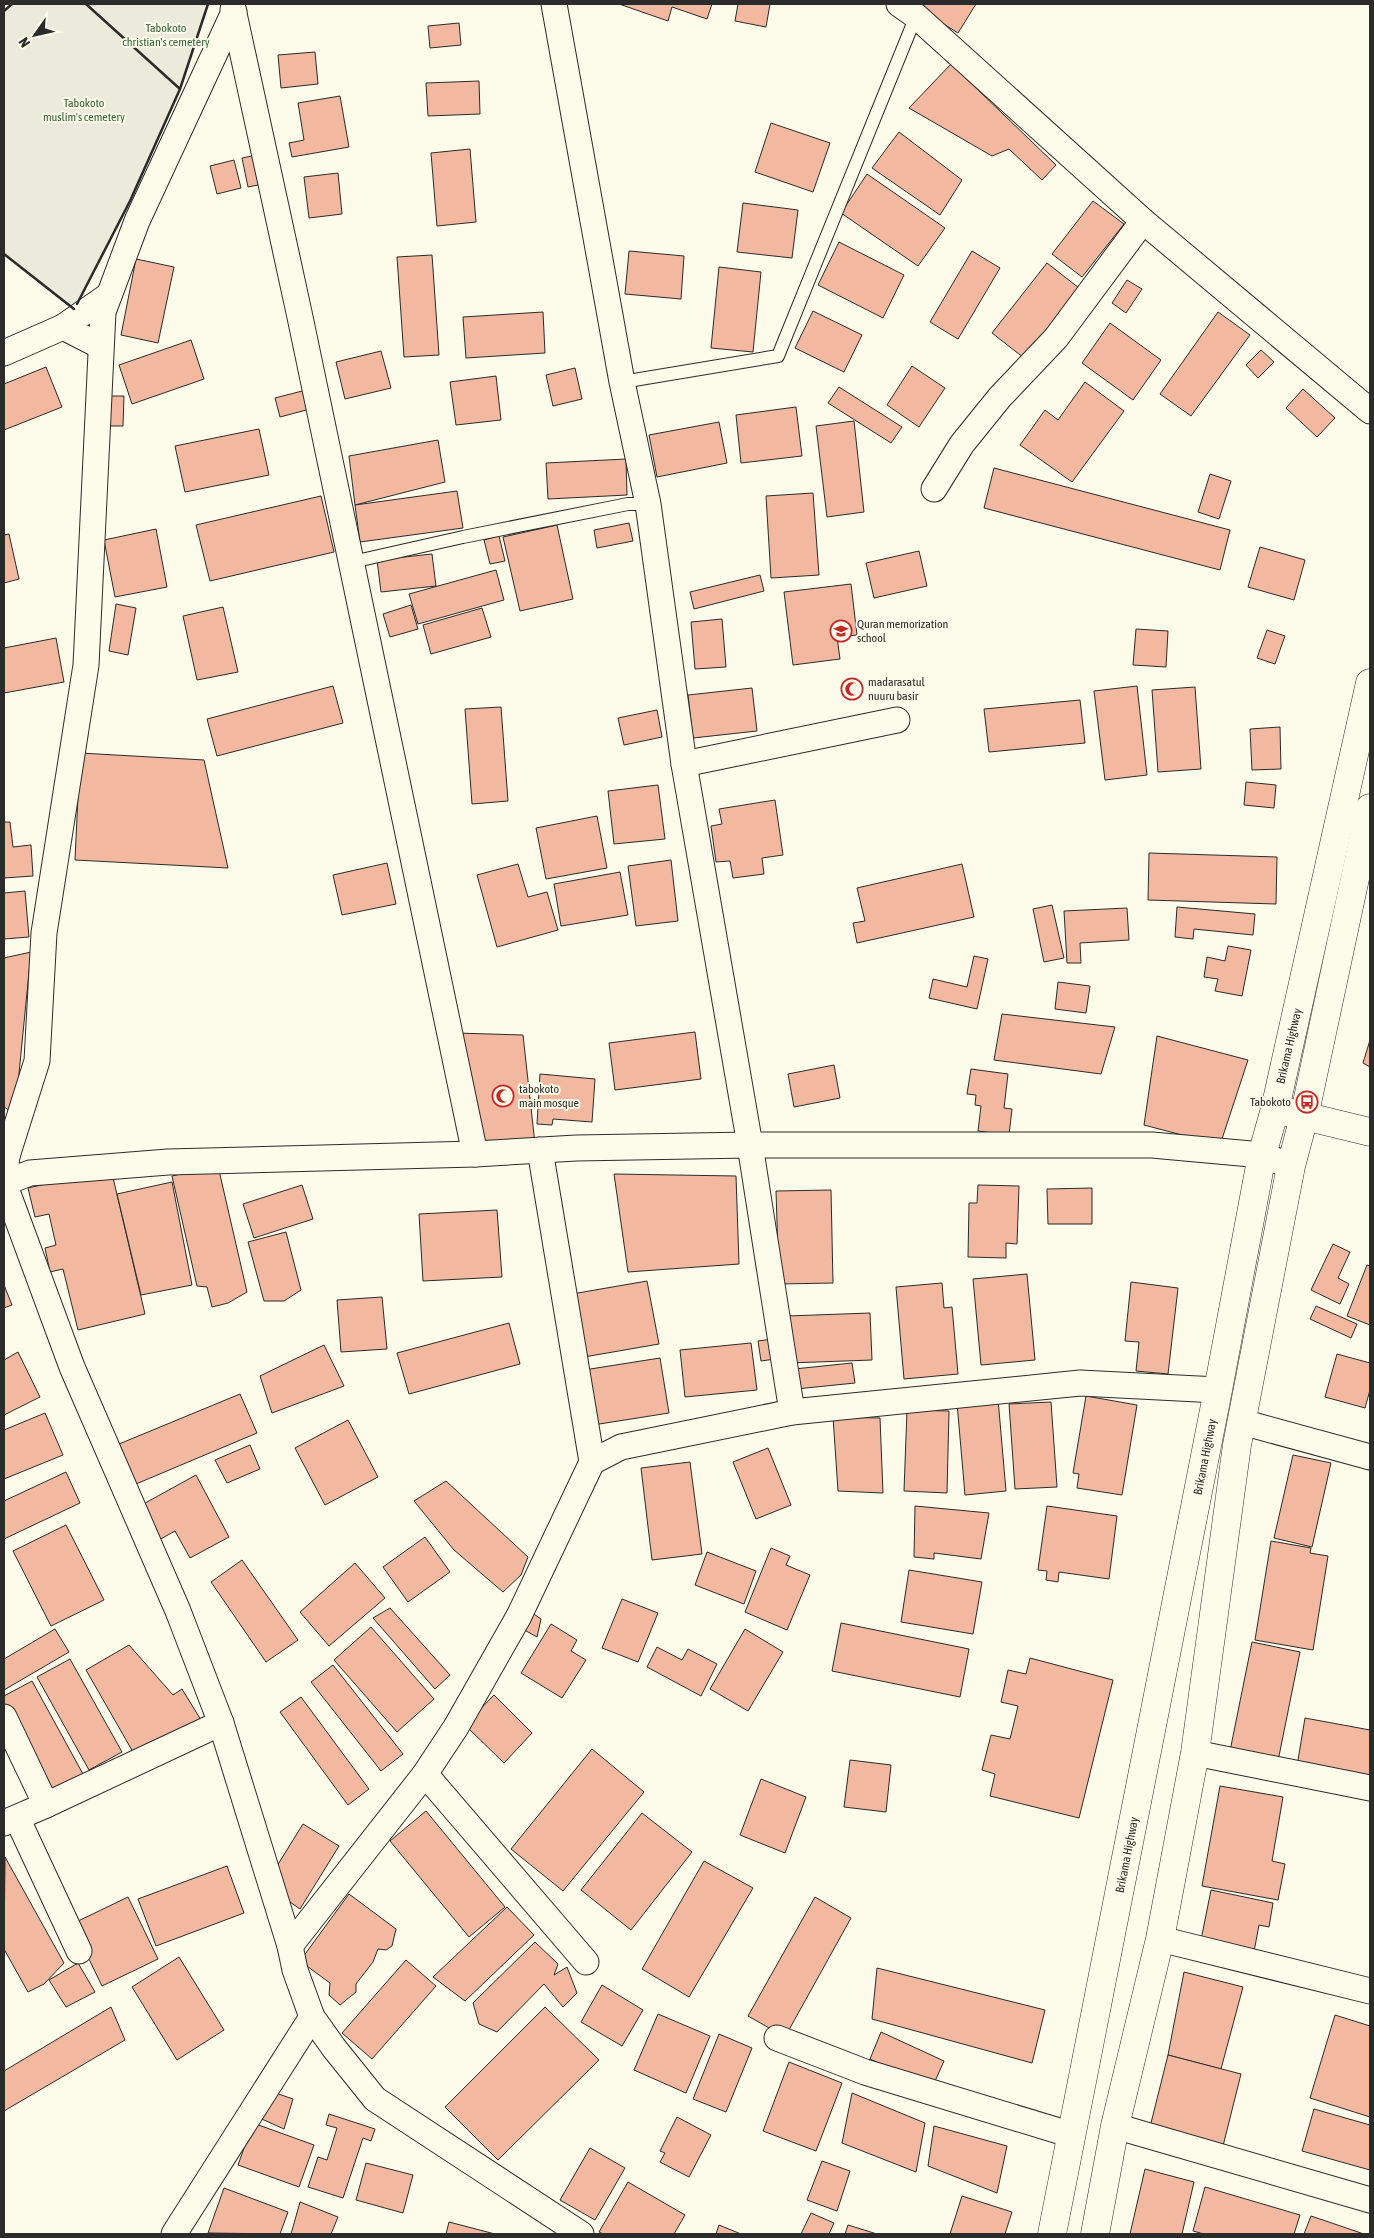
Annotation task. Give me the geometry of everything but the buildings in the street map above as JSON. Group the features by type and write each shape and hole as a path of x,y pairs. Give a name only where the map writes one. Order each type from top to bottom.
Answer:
{"main road":[{"name":"Brikama Highway","path":"1052,2234 1218,1390 1262,1155 1275,1109 1370,682"},
{"path":"1095,2234 1115,2126 1160,1938 1195,1754 1242,1422 1291,1166 1304,1117 1370,808"},
{"path":"1275,1109 1370,1132"}],"street":[{"path":"554,4 622,382 648,504 684,764 750,1145 792,1412"},
{"path":"233,8 137,221 103,312 86,665 44,933 37,1061 5,1153 4,1183 72,1367 178,1611 221,1723 290,1946 295,1970 312,2017 375,2099 581,2234"},
{"path":"233,8 352,562 475,1154"},
{"path":"908,10 1144,221 1370,411"},
{"path":"934,489 962,444 1000,397 1056,338 1144,221"},
{"path":"4,353 62,327 109,295"},
{"path":"62,327 100,346"},
{"path":"684,764 897,720"},
{"path":"4,1183 30,1173 168,1162 475,1154 576,1148 750,1145 1152,1145 1262,1155 1291,1166"},
{"path":"290,1946 425,1774 456,1727 519,1616 592,1462 540,1150"},
{"path":"592,1462 621,1447 792,1412 1080,1383 1218,1390"},
{"path":"1242,1422 1370,1457"},
{"path":"4,1717 46,1805"},
{"path":"79,1951 10,1820 221,1723"},
{"path":"1195,1754 1370,1788"},
{"path":"425,1774 586,1962"},
{"path":"1160,1938 1370,1991"},
{"path":"174,2234 312,2017"},
{"path":"776,2038 865,2072 1072,2135"},
{"path":"1115,2126 1370,2200"}],"lane":[{"path":"622,382 778,356 908,10"},
{"path":"352,562 463,536 628,504 648,504"}],"green space":[{"name":"Tabokoto muslim's cemetery","path":"12,4 208,4 180,89 130,201 74,310 4,254 4,11"}],"wall":[{"path":"4,11 12,4"},
{"path":"77,304 130,201 180,89 86,4"},
{"path":"180,89 208,4"},
{"path":"4,254 74,309"}],"place":[{"name":"Quran memorization school","path":"841,631"},
{"name":"madarasatul nuuru basir","path":"852,689"},
{"name":"tabokoto main mosque","path":"503,1096"},
{"name":"Tabokoto","path":"1307,1102"}],"park label":[{"name":"Tabokoto christian's cemetery","path":"166,35"}]}
